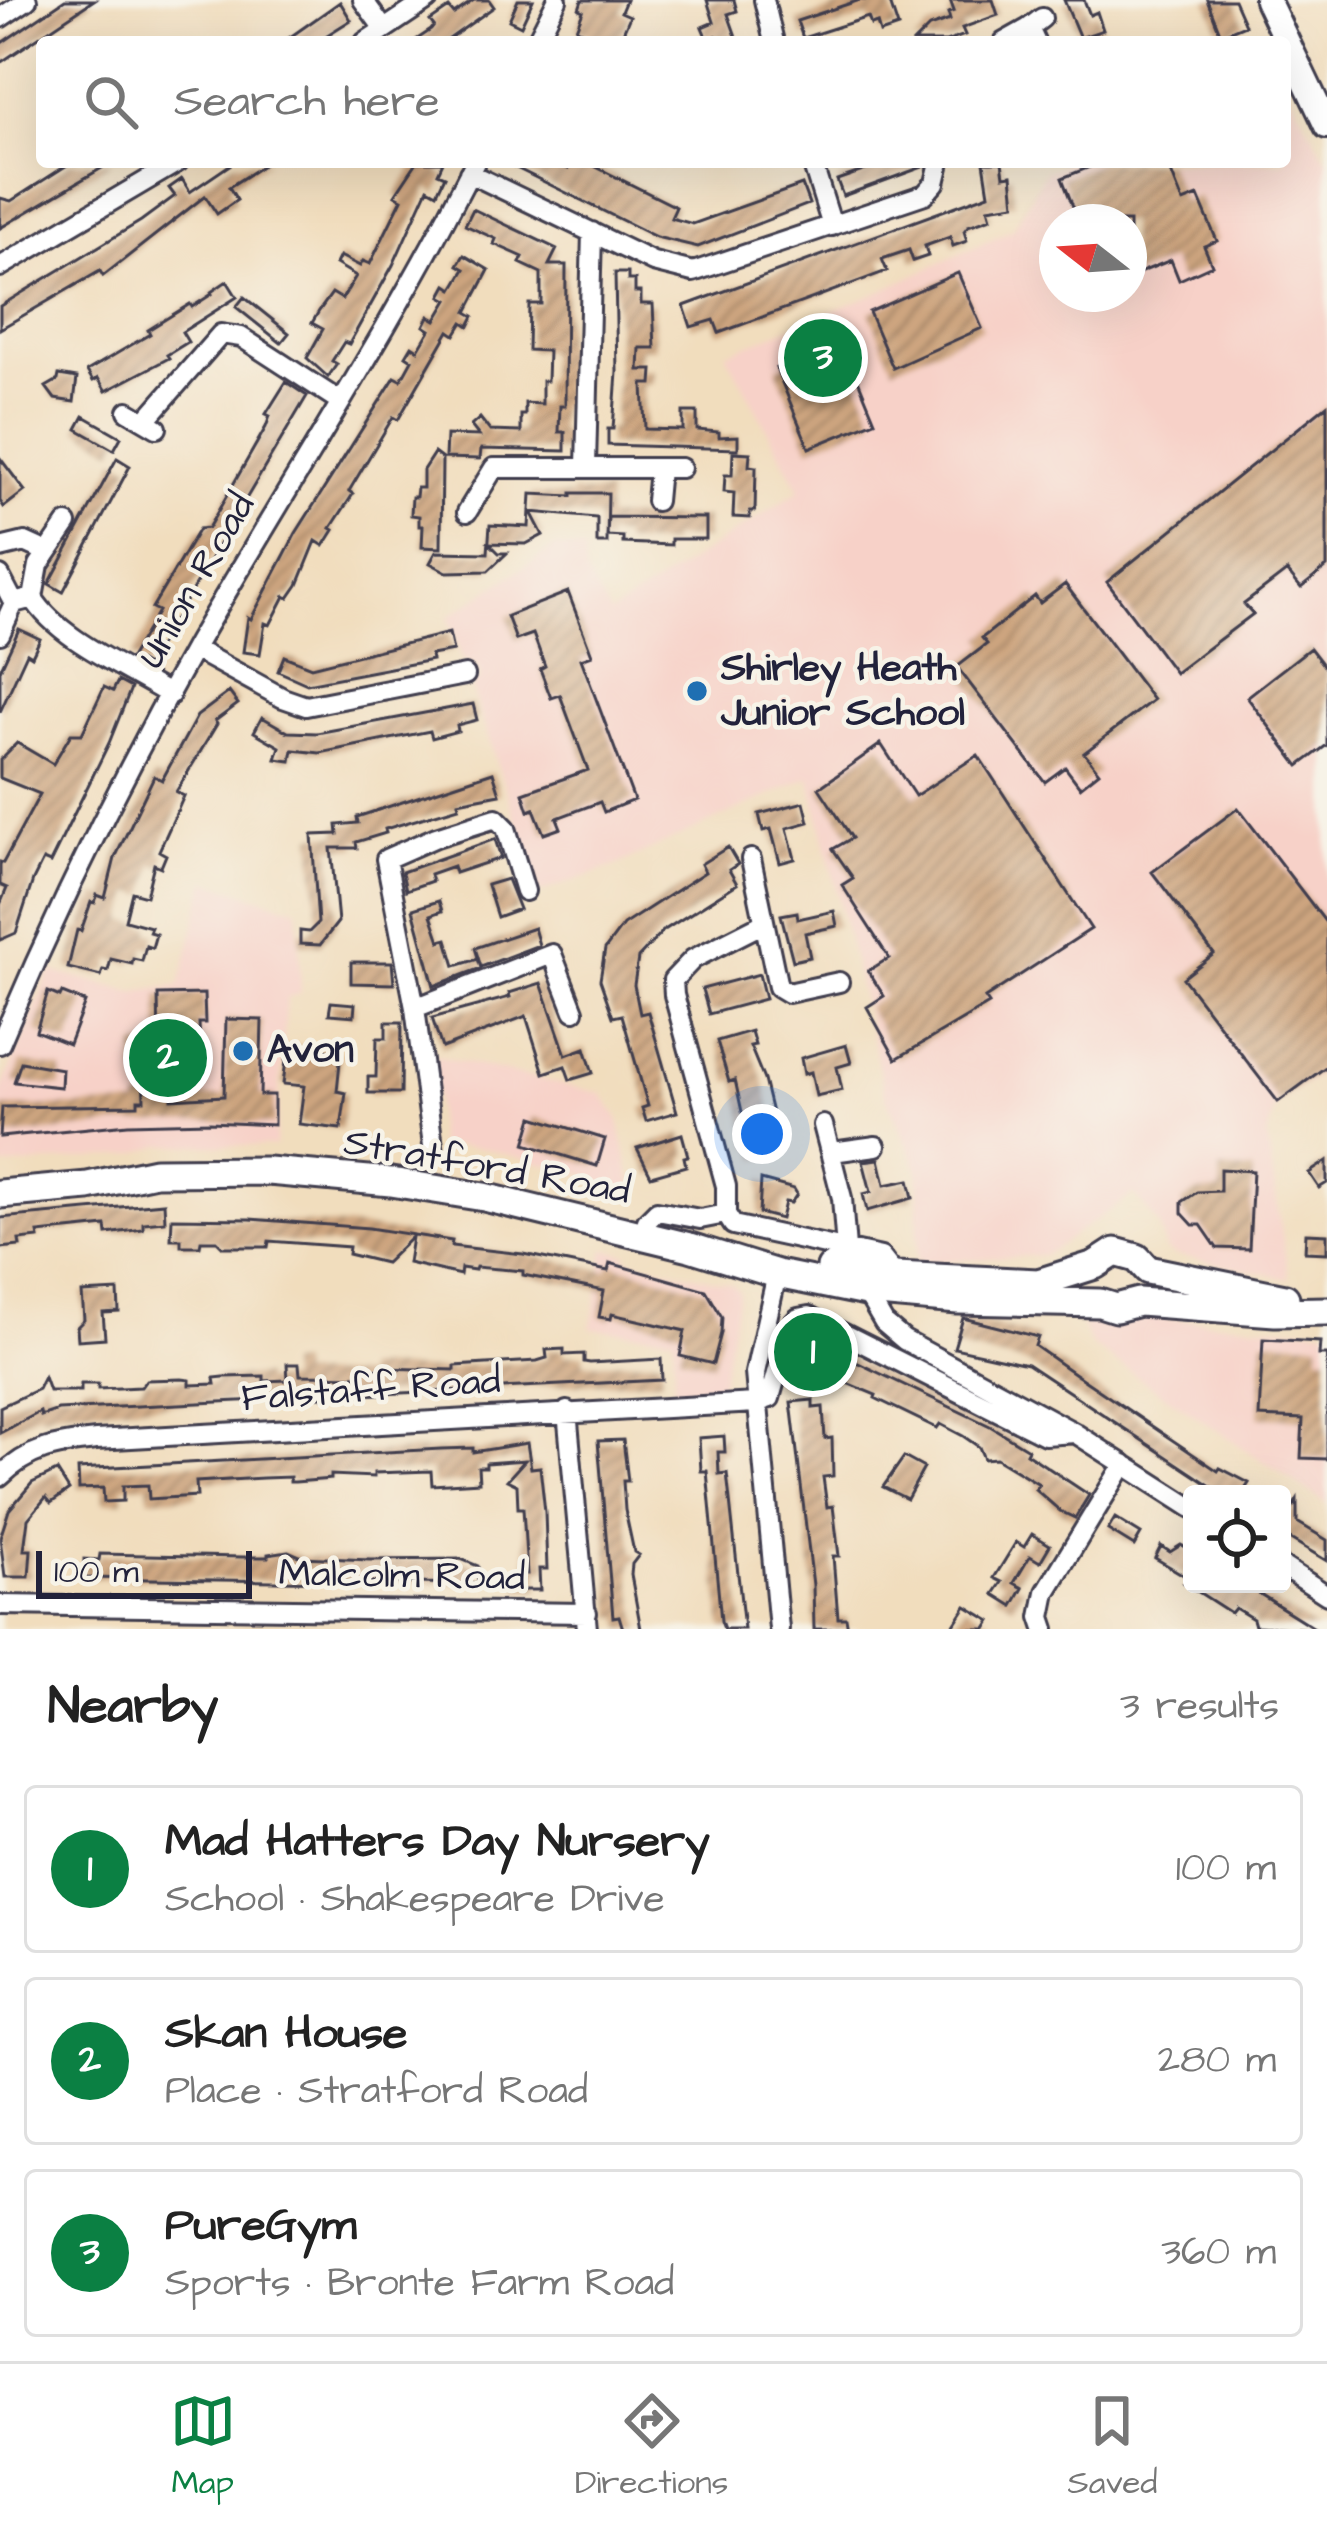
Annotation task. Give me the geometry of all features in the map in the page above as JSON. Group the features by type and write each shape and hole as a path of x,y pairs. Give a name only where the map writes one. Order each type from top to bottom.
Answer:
{"highway":[{"name":"Stratford Road","path":"0,1179 87,1171 125,1175 268,1171 391,1182 484,1198 779,1266 866,1292 1038,1283 1095,1265 1105,1256 1125,1253 1148,1270 1327,1309"},
{"name":"Stratford Road","path":"0,1194 88,1186 125,1175"},
{"path":"1095,1265 1092,1288 1100,1303"},
{"name":"Stratford Road","path":"779,1266 838,1270 900,1287 1116,1308 1139,1302 1274,1312 1327,1309"},
{"path":"1139,1302 1147,1291 1148,1270"}],"main road":[{"path":"1268,0 1285,36"},
{"path":"1291,49 1327,126"}],"street":[{"path":"0,18 27,0"},
{"path":"363,0 384,29"},
{"path":"374,36 428,0"},
{"path":"540,33 554,0"},
{"path":"770,2 773,36"},
{"path":"0,267 168,168"},
{"path":"472,168 653,262 693,272 925,194 938,168"},
{"name":"Union Road","path":"0,1044 9,998 194,649 472,168"},
{"path":"814,168 832,226"},
{"path":"586,466 592,232"},
{"path":"143,420 221,334 241,337 340,402"},
{"path":"478,507 494,468 681,469"},
{"path":"656,501 659,469"},
{"path":"0,634 67,524"},
{"path":"0,548 25,542 47,553"},
{"path":"0,576 24,601 70,635 170,695"},
{"path":"194,649 283,698 307,706 464,675"},
{"path":"434,1154 415,1008 386,859 496,818 506,828 525,891"},
{"path":"751,859 778,987 788,993 839,982"},
{"path":"764,923 693,959 673,980 726,1186 727,1214 733,1225 881,1257 900,1287 894,1305 895,1333"},
{"path":"415,1008 553,954 574,1011"},
{"path":"824,1125 842,1198 846,1249"},
{"path":"832,1152 876,1146"},
{"path":"643,1235 657,1211 700,1220 727,1214"},
{"path":"779,1266 756,1360 779,1629"},
{"path":"866,1292 895,1333 1076,1433 1183,1502"},
{"path":"757,1402 770,1398 790,1328 798,1318 809,1316 1045,1435 1076,1433"},
{"name":"Falstaff Road","path":"0,1477 24,1455 48,1445 757,1402"},
{"path":"567,1411 587,1621"},
{"path":"1045,1629 1040,1617 1046,1592 1124,1464"},
{"path":"1291,1572 1327,1594"},
{"name":"Malcolm Road","path":"0,1605 587,1621"}],"shaded area":[{"path":"1291,95 1327,160 1327,1070 1275,1105 1267,1137 1289,1279 1175,1255 1166,1250 1159,1225 1134,1194 1045,1255 917,1262 919,1170 885,1095 810,777 615,866 540,893 471,686 481,678 477,667 462,660 448,617 555,547 584,550 585,571 610,614 800,490 726,353 874,294 1013,229 1045,171 1053,168 1291,168"},
{"path":"206,881 298,909 301,993 287,998 275,1146 163,1145 133,1154 4,1167 0,1161 0,1093 50,971 135,992 180,985"},
{"path":"435,1056 601,1093 618,1116 635,1196 585,1175 487,1149 437,1144"},
{"path":"605,1249 627,1254 626,1259 732,1284 739,1291 721,1383 711,1394 674,1398 674,1336 591,1328"},
{"path":"1152,1318 1327,1329 1327,1504 1093,1347 1080,1323"}],"building":[{"path":"65,0 94,0 0,63 0,44"},
{"path":"474,0 489,0 494,7 453,36 422,36 434,26 430,21 449,8 454,14"},
{"path":"518,0 533,0 521,26 509,20"},
{"path":"582,0 626,0 621,12 630,16 622,36 592,36 576,29 583,11 579,9"},
{"path":"707,0 734,0 737,11 728,14 736,36 706,36 702,27 714,22"},
{"path":"860,0 889,0 898,27 880,33 868,17 802,36 797,21"},
{"path":"950,0 993,0 998,15 962,28 962,36 920,36 929,27 950,20 948,13 954,11"},
{"path":"1064,0 1084,0 1090,15 1097,12 1103,30 1079,36"},
{"path":"1207,0 1234,0 1245,25 1221,35"},
{"path":"340,2 351,20 326,36 292,36"},
{"path":"63,168 102,168 0,228 0,198 11,201"},
{"path":"225,168 259,168 229,187 237,200 217,214 205,196 103,276 100,271 0,329 0,306 141,221 175,196 169,188 182,179 190,192"},
{"path":"413,168 440,168 438,173 445,176 437,193 428,188 393,265 349,344 344,342 332,361 337,364 328,377 307,358 323,329 312,323 332,293 342,299 356,276 336,264 340,256 360,266 363,261 370,264 402,199 395,195"},
{"path":"516,168 598,168 676,207 671,218 693,224 802,185 809,204 698,247 656,237"},
{"path":"871,168 920,168 843,196 837,180"},
{"path":"985,168 1003,168 1004,176 1012,175 1015,204 988,208 991,218 964,231 967,241 953,246 950,237 925,246 928,256 913,261 909,250 882,259 887,271 719,333 714,320 691,327 684,306 989,194"},
{"path":"1087,168 1169,168 1183,202 1198,196 1217,241 1204,246 1212,265 1179,280 1171,260 1147,270 1147,204 1072,204 1062,178"},
{"path":"473,209 557,249 549,265 566,265 565,406 560,406 559,432 565,432 565,451 481,449 480,459 445,458 446,435 479,436 471,426 480,418 490,431 521,432 525,403 542,404 542,381 547,381 548,351 528,350 529,304 541,304 541,273 520,263 523,257 494,244 496,239 465,225"},
{"path":"464,255 489,270 467,312 474,316 469,326 463,322 455,335 449,331 398,420 393,417 349,491 353,494 334,530 324,546 316,541 298,585 289,598 285,596 270,625 265,623 260,654 243,652 248,617 251,619 296,533 395,377 401,380 412,360 406,356 412,346 418,350 430,330 424,326 429,316 436,320 448,300 441,296 447,285 453,289 465,269 458,265"},
{"path":"615,273 628,273 628,280 635,280 635,292 641,292 641,304 653,304 655,348 640,348 639,370 653,370 652,384 643,384 645,429 683,430 683,412 697,412 697,430 719,432 719,437 738,436 738,449 608,445 617,372"},
{"path":"958,273 982,328 893,368 869,312"},
{"path":"227,281 237,297 182,332 188,342 169,358 106,391 98,378 93,381 87,371"},
{"path":"244,297 289,333 281,343 236,307"},
{"path":"842,341 875,421 809,448 776,368"},
{"path":"59,375 77,378 74,402 55,399 46,387"},
{"path":"286,382 307,396 147,666 131,657 158,611 152,608 199,529 208,528"},
{"path":"1327,405 1327,567 1301,588 1287,571 1244,604 1253,614 1175,673 1107,582"},
{"path":"84,416 121,437 114,450 77,429"},
{"path":"733,452 750,453 749,466 756,467 755,511 750,511 750,518 733,517 734,493 724,492 725,475 732,475"},
{"path":"434,453 442,459 441,548 422,547 423,526 419,526 419,516 411,515 412,497 417,488 423,488 423,470"},
{"path":"0,458 25,491 4,507 0,501"},
{"path":"117,458 130,466 63,592 49,584"},
{"path":"608,493 607,543 597,543 597,518 531,512 543,535 526,544 489,543 499,553 507,553 488,571 447,572 430,563 436,552 488,553 490,525 529,527 531,494"},
{"path":"608,517 706,518 706,539 671,539 671,545 623,543 623,537 607,536"},
{"path":"1065,584 1153,700 1084,753 1099,772 1080,787 1065,767 1045,782 957,667 987,644 982,638 1035,596 1040,603"},
{"path":"568,592 592,655 581,659 634,800 604,812 600,802 557,818 561,828 544,834 523,793 588,770 560,695 551,698 533,634 516,640 507,616"},
{"path":"19,629 40,639 32,656 27,653 0,712 0,670"},
{"path":"449,633 453,651 431,655 432,660 307,684 278,671 284,656 311,667"},
{"path":"1310,648 1327,670 1327,745 1299,766 1247,697"},
{"path":"118,681 131,688 109,743 50,863 43,860 33,880 16,933 0,940 0,905 7,888 0,885 0,862 40,794 0,778 0,760 17,743 53,764 71,734 82,734 104,687 113,691"},
{"path":"229,692 238,704 215,721 176,792 184,796 159,851 166,855 161,867 154,864 146,896 132,892 125,920 151,927 149,932 156,934 152,948 146,946 142,961 133,959 132,964 111,959 101,976 68,968 77,930 81,931 97,895 105,898 115,858 154,776 162,780 197,716"},
{"path":"473,704 477,720 457,725 458,731 432,738 430,731 320,753 293,750 291,761 276,759 280,747 254,732 262,717 288,732 317,733"},
{"path":"881,744 915,796 978,755 1091,929 985,998 989,1004 896,1059 867,1007 884,996 868,971 889,958 842,885 853,878 833,849 852,838 819,788"},
{"path":"493,772 500,794 458,802 459,807 385,829 386,833 356,842 357,848 331,848 338,922 320,945 300,944 300,931 309,932 318,923 312,835 338,834 337,825 358,823 357,817"},
{"path":"804,802 809,822 787,828 795,859 780,863 771,829 763,831 759,814"},
{"path":"1238,808 1327,924 1327,1066 1278,1102 1183,978 1214,954 1152,872"},
{"path":"495,839 501,858 455,873 453,866 430,874 432,881 406,890 402,872"},
{"path":"728,847 738,864 729,870 737,884 663,931 638,958 634,985 640,1014 648,1012 677,1112 646,1121 642,1108 648,1106 622,1015 613,1017 600,980 605,949 623,925 705,872 701,864"},
{"path":"507,879 519,909 497,917 487,885"},
{"path":"439,901 442,911 431,915 440,941 447,939 455,966 478,959 481,968 434,986 413,909"},
{"path":"834,911 837,926 805,933 810,957 793,961 781,915 797,912 798,919"},
{"path":"534,928 539,945 481,967 475,948"},
{"path":"351,962 392,962 394,984 351,983"},
{"path":"759,974 765,999 709,1014 702,989"},
{"path":"541,983 566,1055 585,1048 593,1073 570,1080 565,1066 544,1073 526,1016 442,1048 432,1018 510,997 509,993"},
{"path":"48,992 85,1002 69,1044 36,1031"},
{"path":"204,994 205,1023 199,1023 201,1071 171,1072 172,1099 224,1096 226,1019 262,1020 260,1095 274,1095 274,1125 128,1124 0,1137 2,1107 138,1105 138,1100 144,1100 143,1072 135,1072 135,1046 159,1045 158,995"},
{"path":"331,1002 355,1004 354,1016 329,1014"},
{"path":"386,1022 402,1022 401,1093 368,1093 368,1077 376,1077 377,1038 386,1038"},
{"path":"751,1031 755,1045 750,1046 779,1142 770,1144 773,1157 757,1160 735,1080 729,1082 717,1041"},
{"path":"288,1045 341,1052 337,1091 346,1093 341,1129 299,1124 304,1086 283,1084"},
{"path":"846,1045 851,1063 837,1067 842,1090 816,1096 811,1072 804,1074 801,1058"},
{"path":"21,1062 62,1069 61,1087 14,1082"},
{"path":"533,1117 605,1139 597,1166 525,1144"},
{"path":"682,1134 686,1166 651,1176 637,1148"},
{"path":"879,1159 885,1185 909,1180 913,1198 867,1211 863,1194 871,1192 863,1161"},
{"path":"1327,1161 1327,1183 1319,1188 1309,1173"},
{"path":"1220,1169 1253,1171 1249,1249 1217,1248 1201,1225 1193,1225 1182,1213 1182,1202 1197,1192 1220,1191"},
{"path":"761,1180 797,1194 791,1203 785,1202 781,1219 759,1213"},
{"path":"164,1203 165,1221 143,1223 143,1229 107,1234 106,1226 38,1233 39,1238 19,1240 20,1246 0,1248 0,1218"},
{"path":"172,1218 369,1228 608,1271 610,1263 706,1290 722,1317 721,1333 713,1364 680,1356 685,1331 612,1314 611,1319 599,1317 604,1291 523,1275 523,1271 476,1267 461,1268 460,1275 408,1263 412,1237 385,1263 348,1254 349,1247 269,1241 268,1247 223,1247 217,1241 181,1246 181,1239 171,1239"},
{"path":"1306,1233 1327,1234 1327,1253 1305,1252"},
{"path":"118,1291 119,1312 103,1313 105,1338 78,1340 77,1327 84,1320 82,1293"},
{"path":"963,1318 1038,1337 1035,1346 1075,1374 1218,1471 1249,1483 1209,1485 1027,1364 954,1348"},
{"path":"802,1336 851,1356 1028,1449 1026,1453 1089,1495 1075,1518 1035,1489 1039,1484 996,1458 984,1459 979,1447 963,1436 801,1364 803,1359 796,1356"},
{"path":"1263,1339 1320,1342 1319,1355 1327,1355 1327,1459 1301,1458 1303,1419 1259,1417"},
{"path":"564,1349 564,1355 584,1354 584,1362 590,1363 661,1359 662,1380 58,1410 41,1416 40,1412 0,1433 0,1407 38,1389 44,1377 49,1391 81,1391 81,1384 98,1384 98,1389 141,1387 146,1380 182,1379 190,1380 190,1385 215,1384 214,1378 224,1377 288,1380 287,1364 299,1364 300,1375 364,1376 364,1370 381,1368 455,1370 455,1366 537,1361 547,1358 546,1350"},
{"path":"813,1400 813,1408 823,1407 825,1439 832,1438 833,1476 823,1477 827,1507 833,1506 839,1556 833,1556 838,1618 846,1618 848,1629 814,1629 791,1402"},
{"path":"724,1436 725,1452 718,1452 719,1474 727,1473 744,1629 724,1629 721,1621 707,1471 701,1471 699,1438"},
{"path":"623,1440 628,1481 623,1481 625,1510 634,1552 639,1555 631,1575 641,1629 623,1629 619,1616 613,1617 598,1441"},
{"path":"527,1443 531,1468 540,1467 545,1512 547,1569 539,1569 540,1590 519,1590 519,1574 527,1574 523,1508 518,1508 517,1485 507,1480 525,1460 486,1463 478,1467 479,1482 432,1485 431,1471 374,1473 374,1477 331,1475 331,1479 295,1482 290,1477 263,1478 196,1482 197,1496 149,1499 148,1485 123,1486 123,1501 104,1502 103,1488 79,1489 78,1469 441,1449 473,1448 473,1452"},
{"path":"904,1457 924,1468 907,1499 883,1487"},
{"path":"57,1471 69,1490 51,1503 46,1497 28,1519 24,1550 31,1550 29,1577 5,1577 0,1538 9,1510 32,1483"},
{"path":"1297,1500 1297,1522 1327,1540 1327,1561 1291,1539 1291,1510"},
{"path":"1115,1518 1141,1534 1134,1546 1108,1530"},
{"path":"1032,1534 1050,1545 1040,1562 1030,1556 1014,1583 1023,1588 1013,1606 994,1594 1002,1582 994,1578 1016,1542 1024,1547"},
{"path":"1161,1546 1170,1552 1183,1546 1183,1575 1155,1558"},
{"path":"288,1551 302,1557 461,1559 478,1566 478,1584 84,1578 84,1559 99,1560 100,1554 268,1557"},
{"path":"1200,1593 1258,1593 1316,1629 1255,1626 1253,1619 1235,1608 1231,1613"},
{"path":"966,1606 991,1621 986,1629 951,1629"}],"place":[{"name":"PureGym","path":"823,358"},
{"name":"Shirley Heath Junior School","path":"697,691"},
{"name":"Avon","path":"243,1051"},
{"name":"Skan House","path":"168,1058"},
{"name":"Mad Hatters Day Nursery","path":"813,1352"}]}
